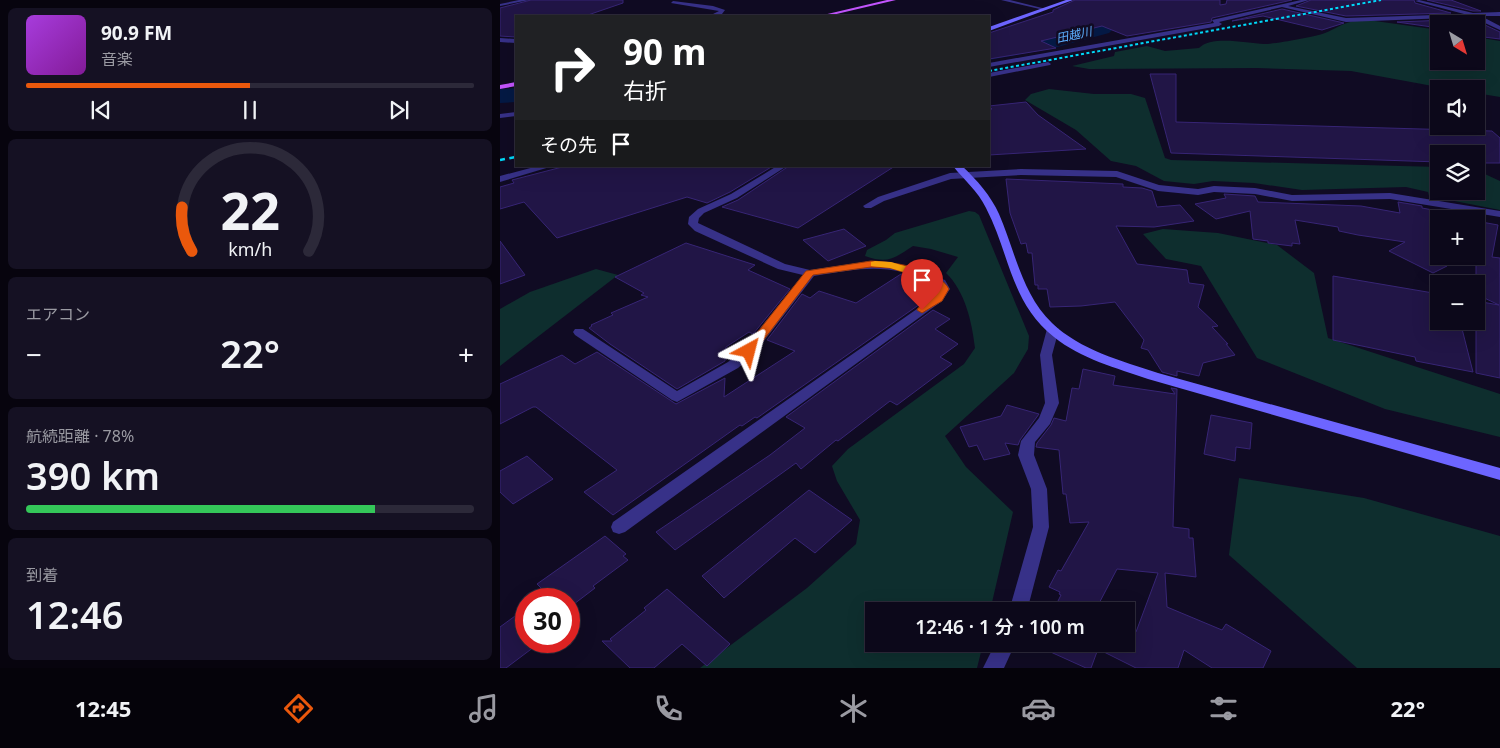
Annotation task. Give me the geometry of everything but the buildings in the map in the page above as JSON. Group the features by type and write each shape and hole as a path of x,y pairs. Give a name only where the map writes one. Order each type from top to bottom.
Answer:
{"main road":[{"path":"827,15 894,0"},
{"path":"500,87 515,84"}],"street":[{"path":"500,5 527,0"},
{"path":"1002,0 1044,9"},
{"path":"990,29 1071,0"},
{"path":"990,65 1219,24 1214,21 1307,0"},
{"path":"1416,1 1446,7 1470,15"},
{"path":"673,2 713,7 722,10 714,15"},
{"path":"1283,6 1346,20 1430,17"},
{"path":"1485,15 1500,14"},
{"path":"1485,21 1500,28"},
{"path":"500,39 515,41"},
{"path":"990,76 1048,64"},
{"path":"500,116 515,114"},
{"path":"500,179 545,167"},
{"path":"619,527 938,298 944,289 941,282 930,277 891,265 871,264 810,273 782,267 699,229 693,224 694,217 701,211 734,196 780,167"},
{"path":"958,167 982,193 994,213 1024,291 1037,314 1068,340 1089,352 1153,376 1500,474"},
{"path":"868,206 881,199 950,176 1032,172 1118,174 1158,188 1198,192 1214,189 1255,190 1292,198 1410,198 1500,214"},
{"path":"579,332 677,397 733,365 749,351 810,273"},
{"path":"1020,602 1041,527 1039,489 1026,455 1028,441 1044,420 1052,404 1046,355 1053,329"},
{"path":"993,668 1001,652"}],"green space":[{"path":"1375,21 1430,29 1430,70 1485,70 1485,38 1500,41 1500,97 1485,94 1485,80 1430,80 1430,86 1351,71 1257,68 1089,69 1072,66 1114,56 1115,52 1147,46 1165,51 1199,48 1205,44 1220,41 1264,44 1285,42 1320,35 1346,23"},
{"path":"1049,89 1094,94 1131,94 1145,98 1165,158 1171,160 1430,167 1430,196 1428,192 1406,187 1302,190 1254,183 1213,181 1194,184 1164,181 1136,166 1111,161 1076,130 1025,100 1031,94"},
{"path":"1485,174 1500,181 1500,210 1449,200 1485,200"},
{"path":"969,211 979,215 1029,336 1028,349 1014,373 945,436 966,467 1013,512 992,602 865,602 865,652 981,652 977,668 700,668 807,588 856,544 860,520 837,481 832,466 848,449 964,364 975,348 967,308 953,280 946,273 958,257 913,246 890,259 879,260 865,256 867,250 895,233"},
{"path":"1163,229 1218,233 1277,245 1314,273 1328,338 1500,394 1500,437 1385,409 1257,358 1201,266 1166,259 1143,234"},
{"path":"596,269 618,275 500,366 500,309 530,292"},
{"path":"1239,478 1364,498 1500,536 1500,668 1357,668 1229,555"}],"waterway":[{"name":"田越川","path":"990,54 1054,42 1102,29 1106,27 1105,25 1094,18 1093,14 1098,10 1110,6 1141,4 1157,0"},
{"name":"田越川","path":"500,96 515,95"}],"railway":[{"path":"990,71 1381,0"},
{"path":"500,160 515,157"}],"slow traffic":[{"path":"875,264 891,265 927,276"}],"route":[{"path":"749,351 810,273 847,266 871,264 891,265 930,277 941,282 944,289 938,298 922,310"}]}
